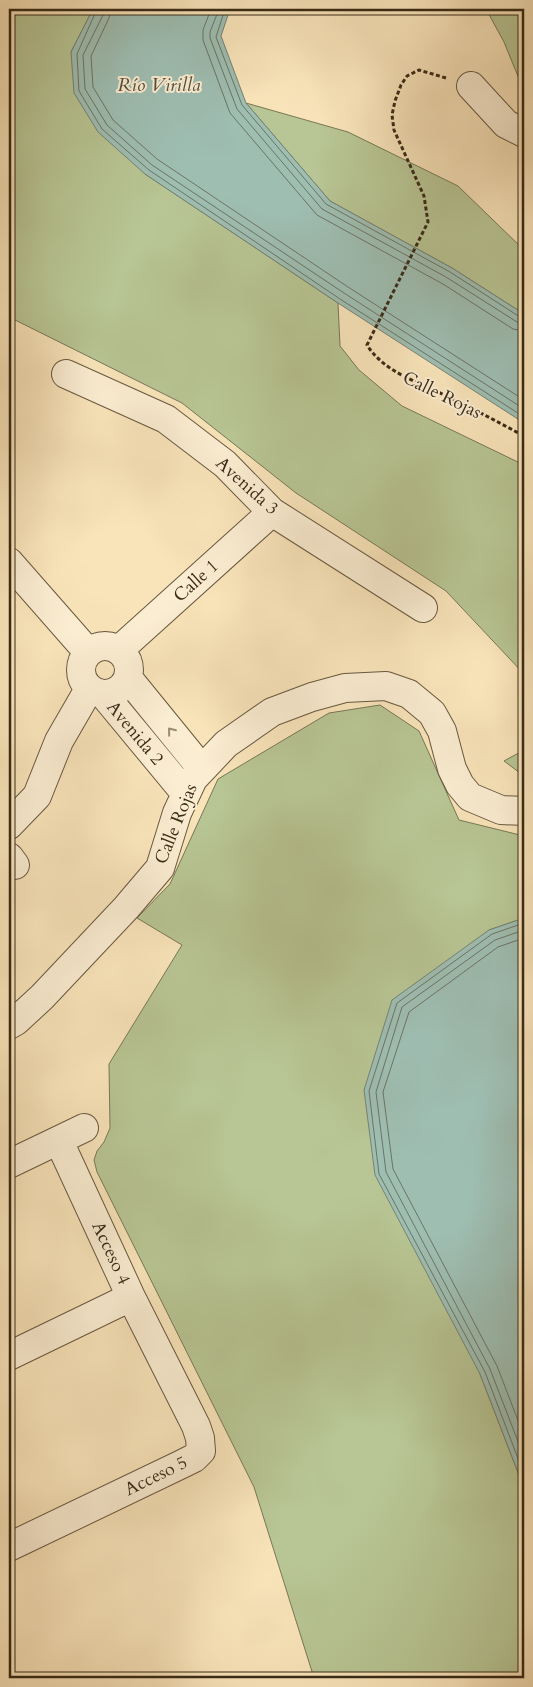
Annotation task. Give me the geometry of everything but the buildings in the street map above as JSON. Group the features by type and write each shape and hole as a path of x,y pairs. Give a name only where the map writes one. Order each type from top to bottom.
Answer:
{"street":[{"path":"470,86 506,124 524,133"},
{"name":"Avenida 3","path":"66,374 166,419 225,464 272,512 423,608"},
{"name":"Calle 1","path":"119,650 272,512"},
{"path":"9,562 88,652 95,647 104,646 119,650"},
{"name":"Avenida 2","path":"96,692 118,691 128,678 128,663 119,650"},
{"name":"Avenida 2","path":"88,652 80,666 83,682 96,692 186,794"},
{"name":"Avenida 2","path":"128,678 202,769"},
{"name":"Calle Rojas","path":"9,1025 16,1022 42,997 126,908 160,868 177,813 193,779 226,744 272,712 345,688 386,686 409,694 432,713 442,731 452,769 460,785 470,797 501,810 524,811"},
{"path":"9,825 38,796 59,741 96,692"},
{"path":"9,1164 84,1128"},
{"name":"Acceso 4","path":"9,1356 131,1297 59,1140"},
{"name":"Acceso 5","path":"9,1547 182,1464 194,1458 202,1451 196,1426 131,1297"}],"path":[{"name":"Calle Rojas","path":"470,86 419,70 407,76 394,101 392,115 394,130 424,196 428,222 366,345 378,360 398,374 445,395 524,436"}],"green space":[{"path":"9,9 93,9 71,52 145,174 338,303 340,346 359,370 402,406 524,465 524,674 446,591 296,493 182,403 9,317"},
{"path":"486,9 524,9 524,91 504,42"},
{"path":"246,103 348,132 458,186 524,250 524,314 452,268 330,201"},
{"path":"380,705 419,731 459,820 524,836 524,918 489,930 480,1374 524,1488 524,1678 314,1678 254,1487 97,1172 94,1160 110,1128 109,1064 182,945 137,918 170,884 218,779 329,713"},
{"path":"524,750 524,776 504,761"}],"water":[{"name":"Río Virilla","path":"93,9 230,9 221,36 246,103 330,201 452,268 524,314 524,423 338,303 145,174 98,132 74,93 71,52"},
{"path":"524,918 524,1488 480,1374 375,1175 364,1090 392,1000 489,930"}]}
